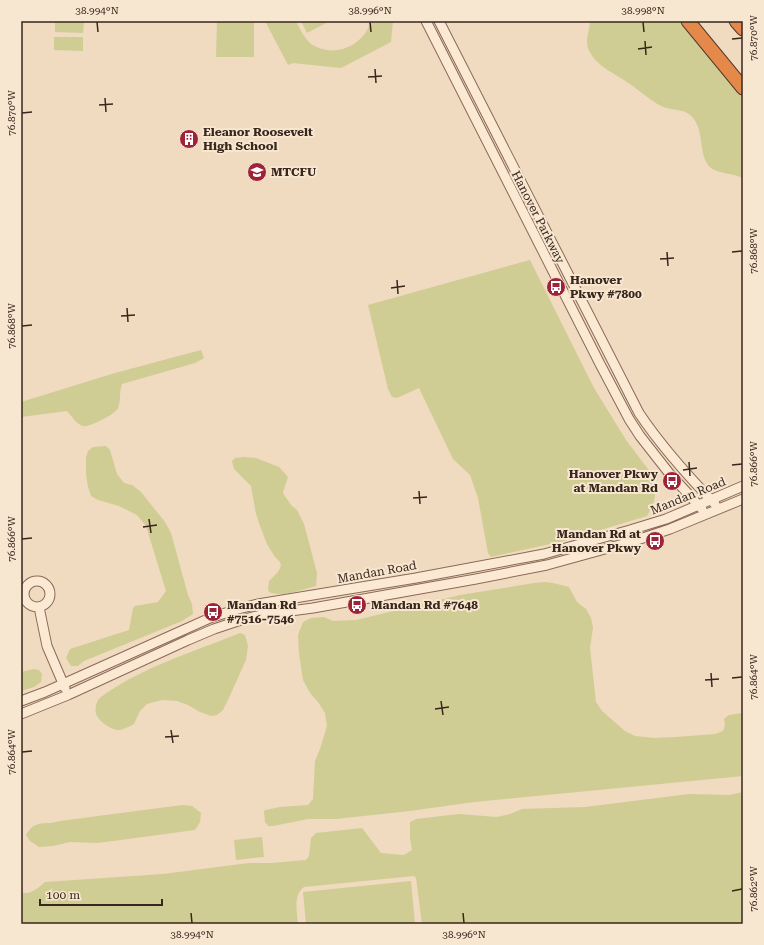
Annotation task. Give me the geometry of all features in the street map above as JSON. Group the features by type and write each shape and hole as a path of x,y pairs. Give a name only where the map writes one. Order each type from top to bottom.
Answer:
{"highway":[{"path":"688,21 743,88"},
{"path":"736,21 743,28"}],"street":[{"name":"Hanover Parkway","path":"426,21 629,419 660,462 707,514"},
{"name":"Hanover Parkway","path":"439,21 640,413 662,445 720,509"},
{"name":"Mandan Road","path":"21,701 63,684 210,618 238,609 258,604 474,568 544,554 666,519 743,486"},
{"name":"Mandan Road","path":"21,714 68,695 188,640 240,620 261,615 313,608 476,579 547,565 634,541 670,529 743,499"},
{"path":"39,607 47,646 68,695"}],"shaded area":[{"path":"55,21 84,21 83,33 55,32"},
{"path":"217,21 254,21 254,57 216,57"},
{"path":"265,21 296,21 304,36 311,44 329,50 338,50 347,48 362,37 371,21 393,21 391,42 341,68 293,63 288,65"},
{"path":"301,21 330,21 307,33"},
{"path":"590,21 688,21 743,94 743,178 711,168 704,157 698,127 690,115 684,111 669,109 661,106 598,63 591,54 587,45"},
{"path":"54,37 83,37 83,51 54,50"},
{"path":"530,260 594,388 626,440 654,477 655,496 653,505 647,516 564,541 491,557 488,553 478,498 470,475 453,459 419,388 397,398 392,397 388,389 368,305"},
{"path":"201,350 204,358 195,363 122,384 119,405 116,411 96,423 83,426 76,422 67,411 21,417 21,402 115,373"},
{"path":"106,446 110,450 117,474 124,483 132,485 141,492 165,522 171,533 188,595 192,604 193,614 182,621 84,661 78,666 71,666 66,658 70,649 129,630 133,608 135,606 158,602 166,591 146,526 137,515 119,506 98,500 91,496 86,475 86,457 88,451 93,447"},
{"path":"235,458 256,458 279,467 288,477 283,492 292,506 297,510 304,524 317,573 316,586 284,594 272,593 268,591 269,581 278,572 281,566 280,562 267,544 259,523 251,486 234,469 232,461"},
{"path":"546,582 569,587 577,602 586,609 591,618 593,628 590,648 596,702 602,711 625,731 635,736 654,738 715,734 723,731 725,725 724,719 729,715 743,713 743,776 474,802 336,819 308,819 268,826 265,822 265,810 280,807 308,805 313,799 315,761 327,726 325,713 310,693 303,680 298,635 303,622 311,618 324,617 333,621 356,620 460,595"},
{"path":"240,633 245,635 248,646 246,660 223,710 217,715 211,716 177,701 162,700 147,704 140,711 134,724 120,730 107,726 97,716 96,709 99,698 117,686 168,661"},
{"path":"34,669 39,670 42,674 41,682 34,687 21,691 21,672"},
{"path":"743,792 743,924 422,924 416,878 414,876 304,887 298,894 297,899 298,924 21,924 21,892 31,892 45,882 163,874 249,863 306,860 309,856 311,838 316,833 362,828 381,853 404,855 412,850 410,822 416,819 459,814 497,817 522,809 585,807 689,794 729,795"},
{"path":"182,805 192,806 201,813 200,822 195,830 98,843 70,842 53,846 39,847 30,841 26,835 33,826 37,824"},
{"path":"262,837 264,857 236,860 234,840"},
{"path":"411,881 415,924 306,924 303,892"}],"place":[{"name":"Eleanor Roosevelt High School","path":"189,139"},
{"name":"MTCFU","path":"257,172"},
{"name":"Hanover Pkwy #7800","path":"556,287"},
{"name":"Hanover Pkwy at Mandan Rd","path":"672,481"},
{"name":"Mandan Rd at Hanover Pkwy","path":"655,541"},
{"name":"Mandan Rd #7648","path":"357,605"},
{"name":"Mandan Rd #7516-7546","path":"213,612"}]}
